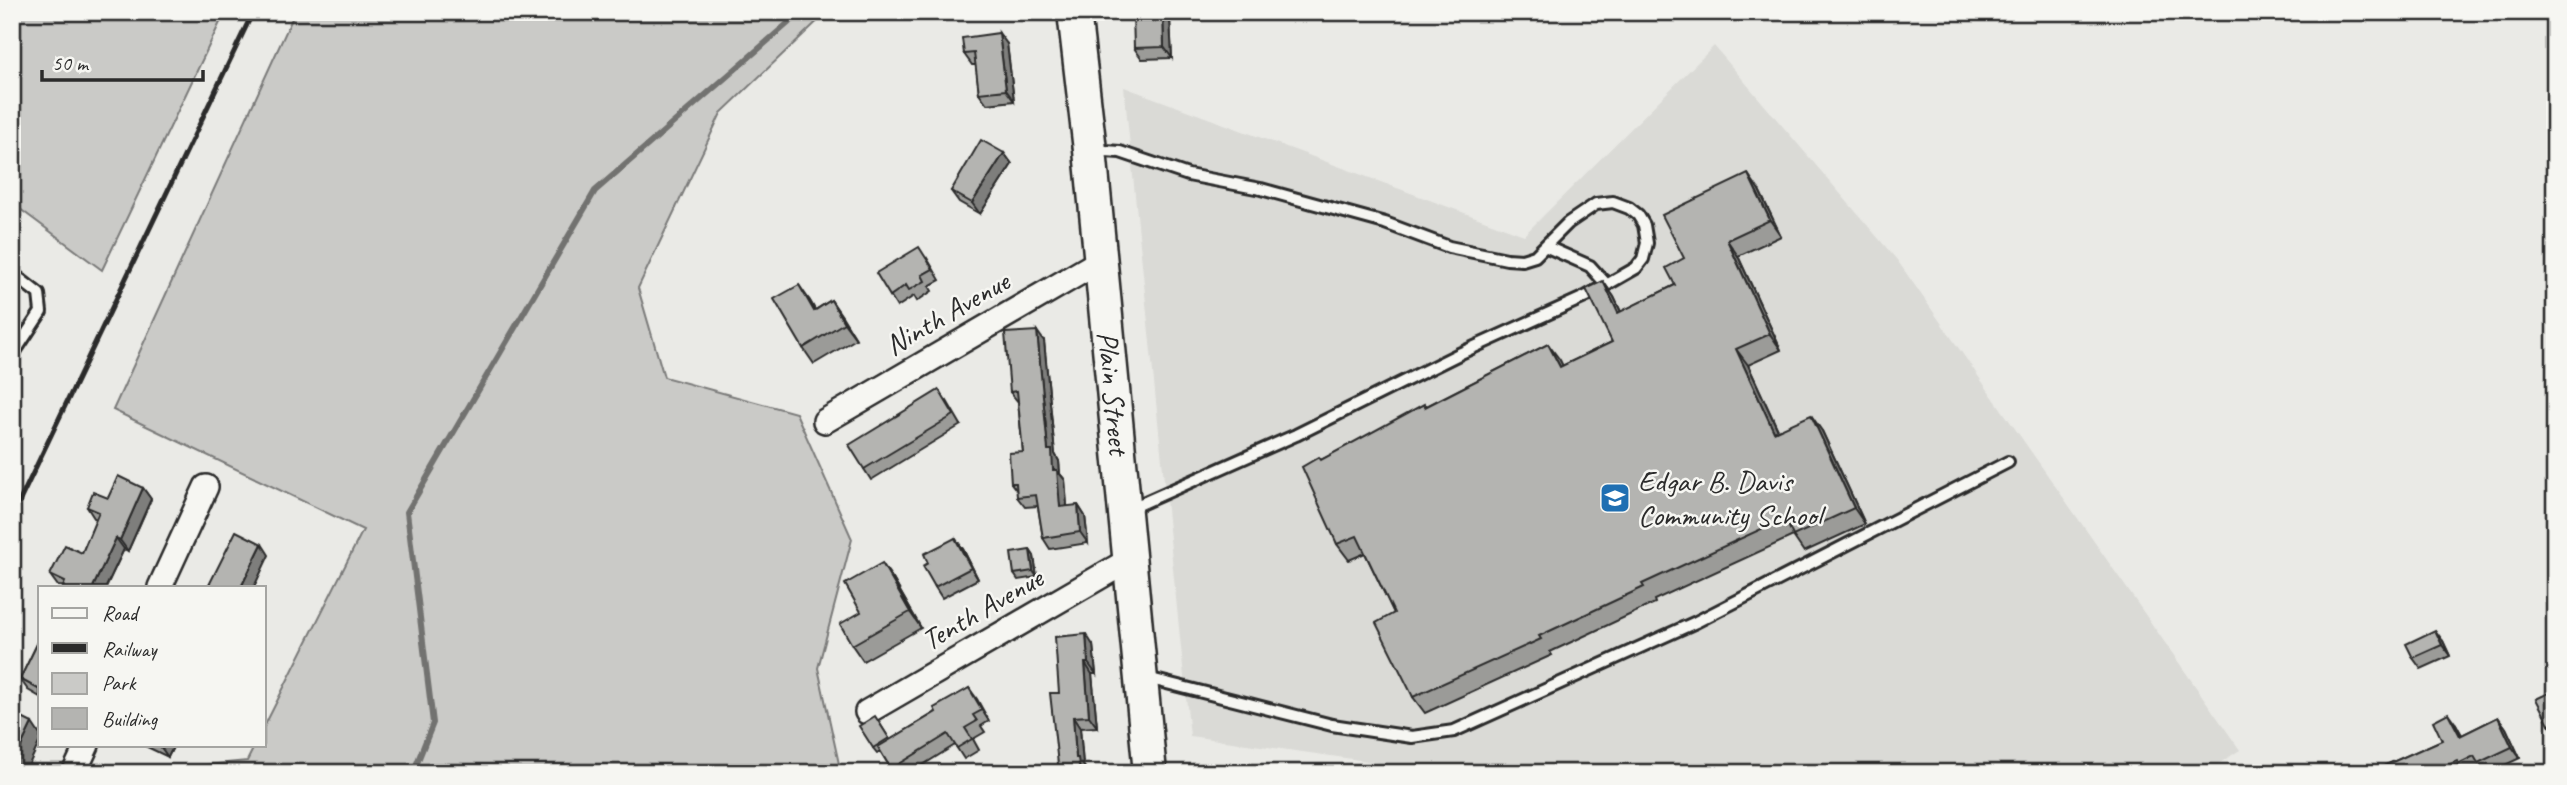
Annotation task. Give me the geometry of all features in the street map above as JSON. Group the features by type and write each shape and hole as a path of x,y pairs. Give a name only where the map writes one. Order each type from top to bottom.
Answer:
{"main road":[{"name":"Plain Street","path":"1074,12 1090,150 1150,773"}],"street":[{"name":"Ninth Avenue","path":"825,421 1100,261"},
{"path":"160,586 206,487"},
{"name":"Tenth Avenue","path":"867,712 1129,560"},
{"path":"74,773 87,746"}],"lane":[{"path":"1090,150 1120,152 1188,174 1261,189 1385,223 1449,247 1487,256 1522,260 1535,256 1547,247 1568,223 1596,204 1613,202 1629,208 1644,225 1647,235 1646,252 1636,268 1607,285 1461,353 1296,435 1125,511"},
{"path":"1547,247 1590,266 1607,285"},
{"path":"12,274 38,294 41,312 12,356"},
{"path":"1140,676 1332,725 1412,737 1454,731 1696,622 2008,462"}],"shaded area":[{"name":"Edgar B. Davis Community School","path":"1714,46 1897,260 2240,750 2204,773 1451,773 1190,736 1124,87 1524,235"}],"green space":[{"path":"12,12 225,12 102,270 12,203"},
{"path":"295,12 827,12 721,113 638,288 664,377 796,413 852,539 818,668 841,773 125,773 247,761 254,746 266,746 266,723 363,530 113,410"}],"building":[{"path":"1133,12 1163,12 1164,47 1134,48"},
{"path":"999,33 1006,90 979,93 974,53 964,54 962,38"},
{"path":"981,140 1004,153 972,203 951,191"},
{"path":"1748,174 1770,220 1727,240 1770,334 1736,349 1774,432 1811,415 1854,508 1793,536 1785,518 1642,584 1644,587 1539,636 1541,639 1413,697 1376,623 1394,613 1357,536 1337,544 1302,467 1319,457 1321,460 1424,404 1425,407 1548,344 1560,367 1612,342 1586,289 1603,281 1618,313 1675,285 1666,268 1684,258 1662,215"},
{"path":"919,247 933,269 922,275 925,281 909,290 906,285 890,296 876,273"},
{"path":"799,285 814,311 831,300 844,323 803,348 774,299"},
{"path":"1037,331 1048,450 1052,450 1053,470 1057,470 1060,507 1078,505 1080,532 1043,538 1036,495 1017,497 1016,483 1011,483 1009,453 1023,452 1017,391 1010,392 1005,333"},
{"path":"939,390 954,415 864,469 849,445"},
{"path":"118,476 143,488 120,540 116,538 93,586 63,586 65,582 50,575 65,545 82,553 99,512 87,507 93,492 108,498"},
{"path":"236,531 262,544 241,586 208,586"},
{"path":"955,538 971,568 935,587 923,566 928,563 924,554"},
{"path":"1030,550 1033,571 1014,574 1011,553"},
{"path":"882,563 910,612 852,645 840,624 861,612 845,584"},
{"path":"2435,630 2442,645 2413,658 2406,644"},
{"path":"1086,634 1089,716 1073,717 1076,758 1080,771 1095,769 1096,773 1059,773 1050,693 1059,693 1055,637"},
{"path":"38,642 38,689 20,679"},
{"path":"969,688 982,710 973,715 977,721 965,728 972,739 957,748 948,734 891,769 878,747 936,712 934,708"},
{"path":"2555,690 2555,722 2549,724 2536,699"},
{"path":"12,713 32,723 12,765"},
{"path":"2448,713 2460,736 2498,717 2512,747 2478,763 2474,756 2429,773 2368,773 2442,740 2433,721"},
{"path":"875,716 889,738 873,748 859,726"}],"waterway":[{"path":"413,773 433,723 407,512 595,191 801,12"}],"railway":[{"path":"12,517 253,12"}],"place":[{"name":"Edgar B. Davis Community School","path":"1615,498"}]}
